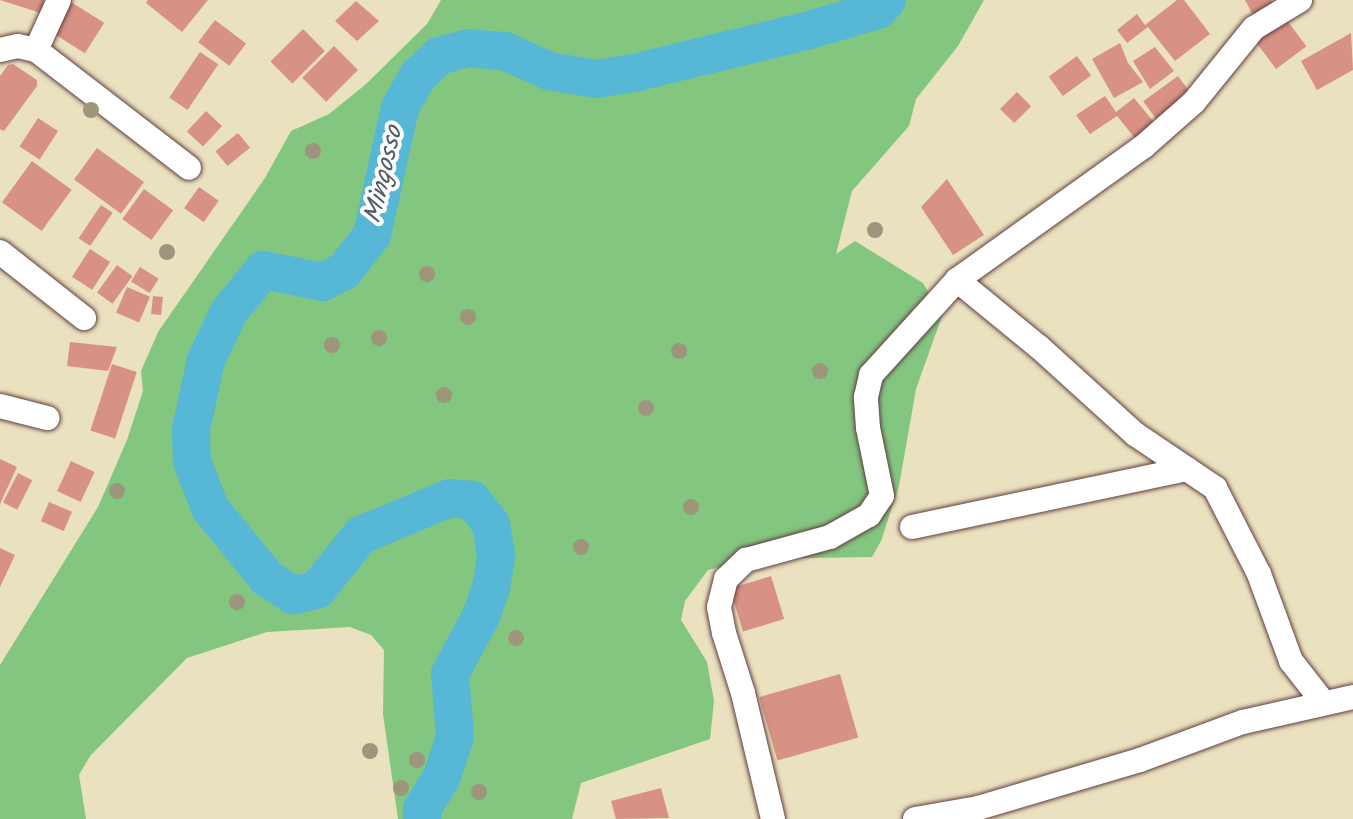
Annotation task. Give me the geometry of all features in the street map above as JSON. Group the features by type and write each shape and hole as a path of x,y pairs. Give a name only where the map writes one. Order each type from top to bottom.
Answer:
{"street":[{"path":"36,50 59,0"},
{"path":"773,819 743,693 724,633 719,607 726,579 746,560 830,537 869,515 879,505 881,485 868,428 866,397 871,375 957,280 1143,147 1194,102 1254,28 1300,0"},
{"path":"0,50 18,46 36,50 189,168"},
{"path":"0,252 84,318"},
{"path":"957,280 1039,347 1135,434 1215,488 1259,574 1291,661 1323,702"},
{"path":"0,406 47,418"},
{"path":"912,527 1187,469"},
{"path":"915,819 978,808 1140,760 1243,722 1353,697"}],"green space":[{"path":"441,0 984,0 958,46 916,99 909,126 852,191 836,254 855,241 923,283 942,316 916,389 899,486 881,541 872,557 752,559 708,570 685,601 681,620 707,662 714,701 710,739 581,783 572,819 398,819 383,714 384,650 371,635 350,627 267,632 187,658 90,756 79,775 86,819 0,819 0,665 98,507 127,440 143,391 141,371 158,332 265,178 291,131 329,114 365,85 427,24"}],"building":[{"path":"0,0 44,0 41,13"},
{"path":"148,0 208,0 182,32 146,3"},
{"path":"1177,0 1184,0 1210,34 1175,61 1148,27 1127,43 1117,30 1137,14 1145,25"},
{"path":"1245,0 1271,0 1274,7 1254,17"},
{"path":"356,1 379,21 357,41 335,21"},
{"path":"71,2 104,23 85,53 52,33"},
{"path":"1283,15 1306,46 1276,69 1253,38"},
{"path":"215,20 246,43 229,66 198,42"},
{"path":"303,29 325,51 292,83 270,62"},
{"path":"1351,33 1353,70 1317,90 1301,61"},
{"path":"1120,43 1128,63 1143,82 1114,98 1092,59"},
{"path":"334,46 358,70 326,102 302,78"},
{"path":"1155,47 1174,71 1150,89 1133,61"},
{"path":"200,52 218,64 187,110 169,98"},
{"path":"1077,56 1091,75 1063,96 1049,77"},
{"path":"13,64 37,80 37,86 4,131 0,129 0,76 8,65"},
{"path":"1178,76 1191,94 1156,119 1143,101"},
{"path":"1017,92 1031,106 1014,123 1000,109"},
{"path":"1105,96 1116,112 1134,98 1157,126 1138,142 1117,116 1090,134 1076,115"},
{"path":"206,111 222,126 203,146 187,131"},
{"path":"38,118 58,131 40,160 19,147"},
{"path":"238,133 250,148 227,166 215,151"},
{"path":"97,148 144,182 121,214 74,180"},
{"path":"32,161 72,190 42,231 2,202"},
{"path":"947,179 984,235 953,255 921,207"},
{"path":"199,187 219,201 204,222 184,208"},
{"path":"144,189 173,210 151,240 122,219"},
{"path":"101,205 113,213 90,246 79,238"},
{"path":"90,249 110,262 92,290 72,277"},
{"path":"117,265 132,276 112,304 97,293"},
{"path":"140,267 159,279 150,293 131,281"},
{"path":"127,287 150,297 139,323 116,313"},
{"path":"153,296 163,297 161,315 151,314"},
{"path":"70,342 117,347 108,371 67,366"},
{"path":"112,364 137,372 115,439 90,431"},
{"path":"0,459 17,467 0,504"},
{"path":"71,461 95,472 81,502 57,491"},
{"path":"18,473 32,480 17,510 3,502"},
{"path":"49,502 72,512 64,531 41,521"},
{"path":"0,548 15,555 0,587"},
{"path":"771,576 784,619 743,632 730,589"},
{"path":"840,674 858,737 777,761 759,697"},
{"path":"661,788 669,818 616,819 611,801"}],"waterway":[{"name":"Mingosso","path":"422,819 422,809 441,779 455,737 450,674 482,614 491,588 496,555 491,524 472,500 450,498 361,535 317,590 293,595 267,578 210,508 192,461 191,429 206,360 229,312 263,270 323,282 344,271 372,235 400,108 418,76 439,56 468,48 505,51 549,71 596,79 638,72 806,31 878,10 887,0"}]}
